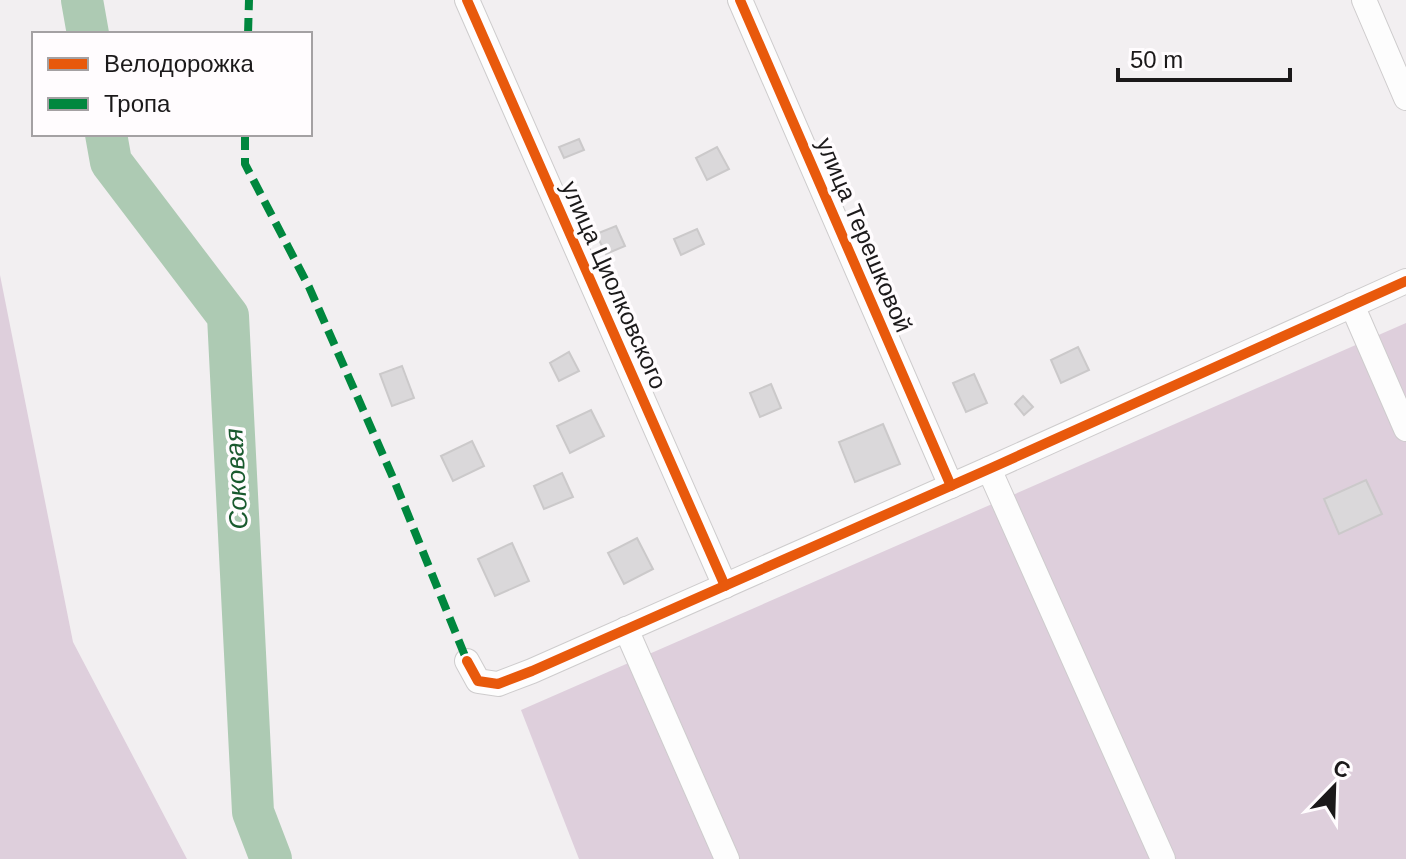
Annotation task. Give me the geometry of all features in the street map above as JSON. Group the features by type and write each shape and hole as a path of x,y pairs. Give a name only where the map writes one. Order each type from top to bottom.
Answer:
{"street":[{"name":"улица Циолковского","path":"467,0 725,586"},
{"name":"улица Терешковой","path":"740,0 951,486"},
{"path":"1364,0 1406,98"},
{"path":"467,661 478,681 498,684 951,486 1406,281"},
{"path":"1352,305 1406,429"},
{"path":"989,469 1163,859"},
{"path":"626,629 727,859"}],"shaded area":[{"path":"0,275 73,642 187,859 0,859"},
{"path":"1406,323 1406,859 579,859 521,710"}],"building":[{"path":"579,139 584,150 564,158 559,147"},
{"path":"717,147 729,169 707,180 696,158"},
{"path":"616,226 625,246 606,254 596,234"},
{"path":"697,229 704,244 681,255 674,239"},
{"path":"1078,347 1089,370 1061,383 1051,360"},
{"path":"569,352 579,371 559,381 550,363"},
{"path":"402,366 414,398 392,406 380,374"},
{"path":"974,374 987,403 966,412 953,383"},
{"path":"771,384 781,408 760,417 750,393"},
{"path":"1023,396 1033,407 1024,415 1015,404"},
{"path":"591,410 604,436 570,453 557,426"},
{"path":"883,424 900,464 855,482 839,442"},
{"path":"472,441 484,466 453,481 441,456"},
{"path":"562,473 573,497 544,509 534,486"},
{"path":"1366,480 1382,514 1339,534 1324,499"},
{"path":"637,538 653,569 624,584 608,553"},
{"path":"512,543 529,581 495,596 478,559"}],"waterway":[{"name":"Соковая","path":"82,0 88,32"},
{"name":"Соковая","path":"106,136 111,162 228,316 253,812 271,859"}],"marked path":[{"path":"248,32 249,0"},
{"path":"245,136 245,164 309,287 394,480 467,661"}],"cycle path":[{"path":"467,0 725,586"},
{"path":"740,0 951,486"},
{"path":"467,661 478,681 498,684 532,671 1406,281"}]}
